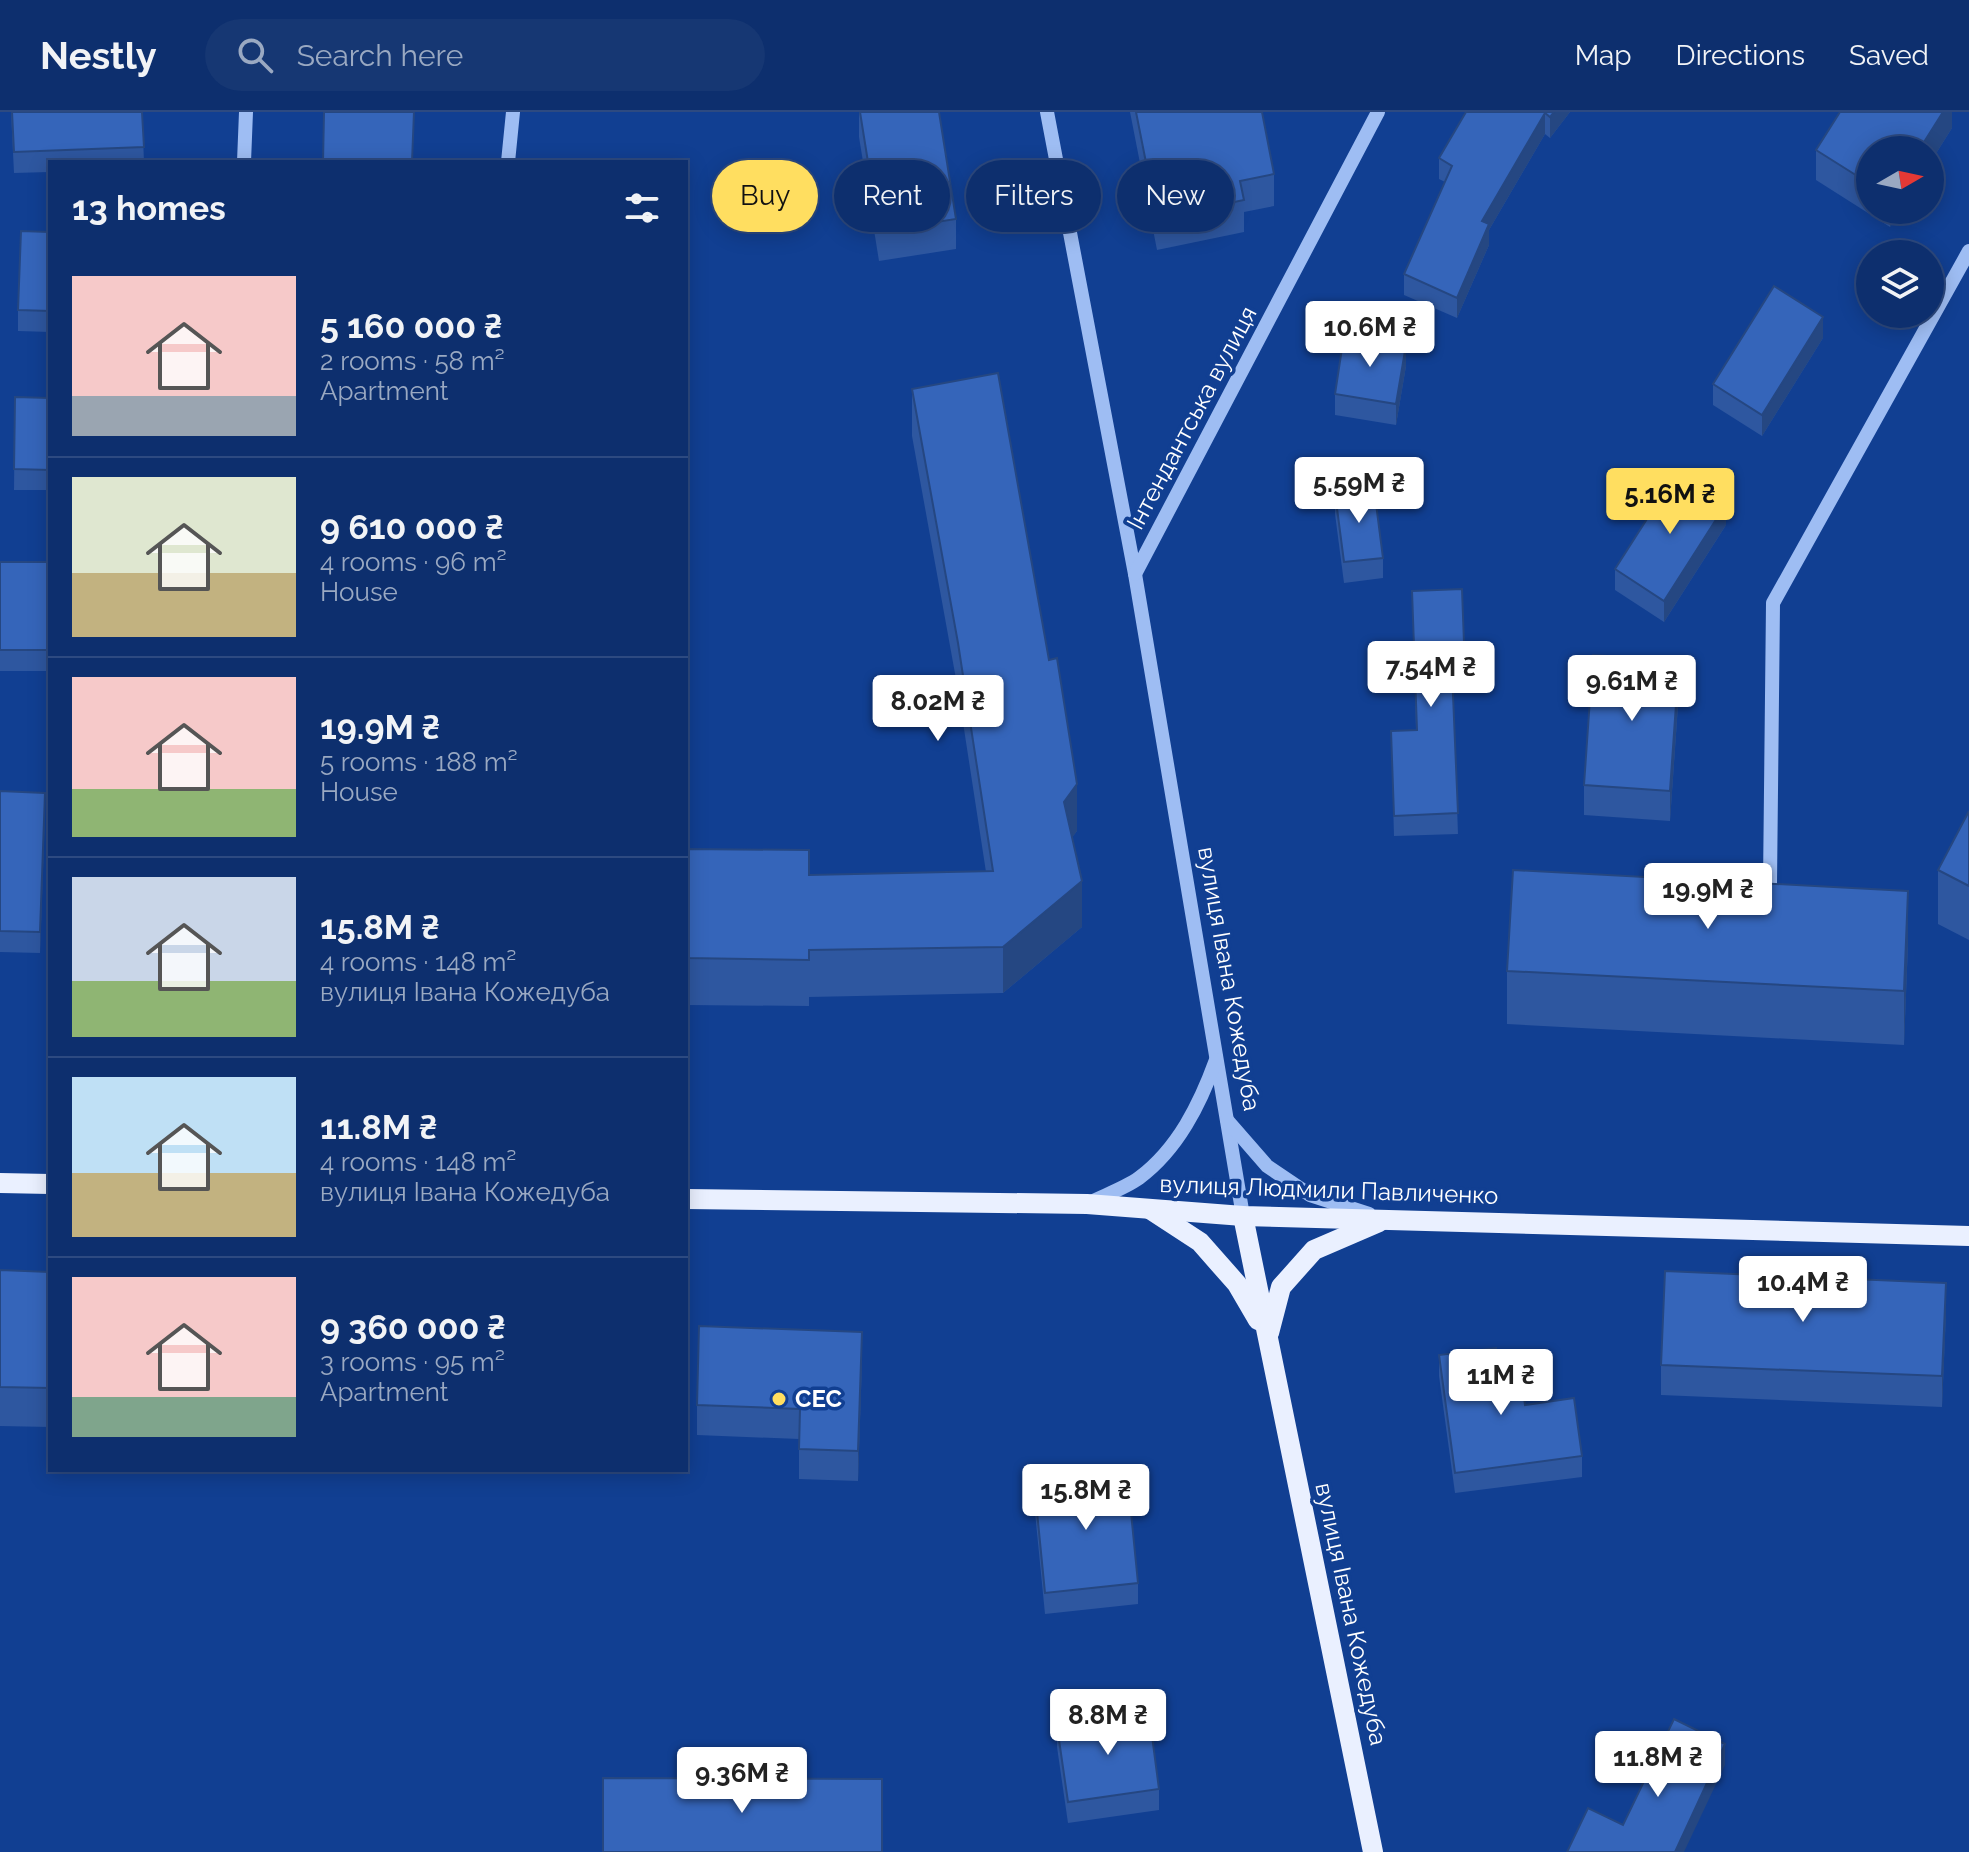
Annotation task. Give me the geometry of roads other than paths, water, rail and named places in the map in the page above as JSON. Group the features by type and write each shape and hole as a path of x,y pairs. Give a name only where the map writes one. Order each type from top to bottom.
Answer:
{"main road":[{"path":"0,1183 48,1184"},
{"name":"вулиця Людмили Павличенко","path":"688,1199 1087,1204 1243,1216 1969,1236"},
{"path":"1148,1208 1200,1242 1237,1284 1268,1337"},
{"name":"вулиця Івана Кожедуба","path":"1243,1216 1373,1852"},
{"path":"1268,1337 1281,1287 1314,1250 1385,1220"}],"street":[{"path":"244,160 246,112"},
{"path":"508,160 513,112"},
{"name":"вулиця Івана Кожедуба","path":"1047,112 1135,574 1243,1216"},
{"name":"Інтендантська вулиця","path":"1135,574 1378,112"},
{"path":"1770,884 1773,603 1969,251"},
{"path":"1087,1204 1139,1178 1171,1147 1200,1103 1217,1059"},
{"path":"1227,1119 1267,1166 1310,1195 1385,1220"}],"place":[{"name":"СЕС","path":"779,1399"}]}
